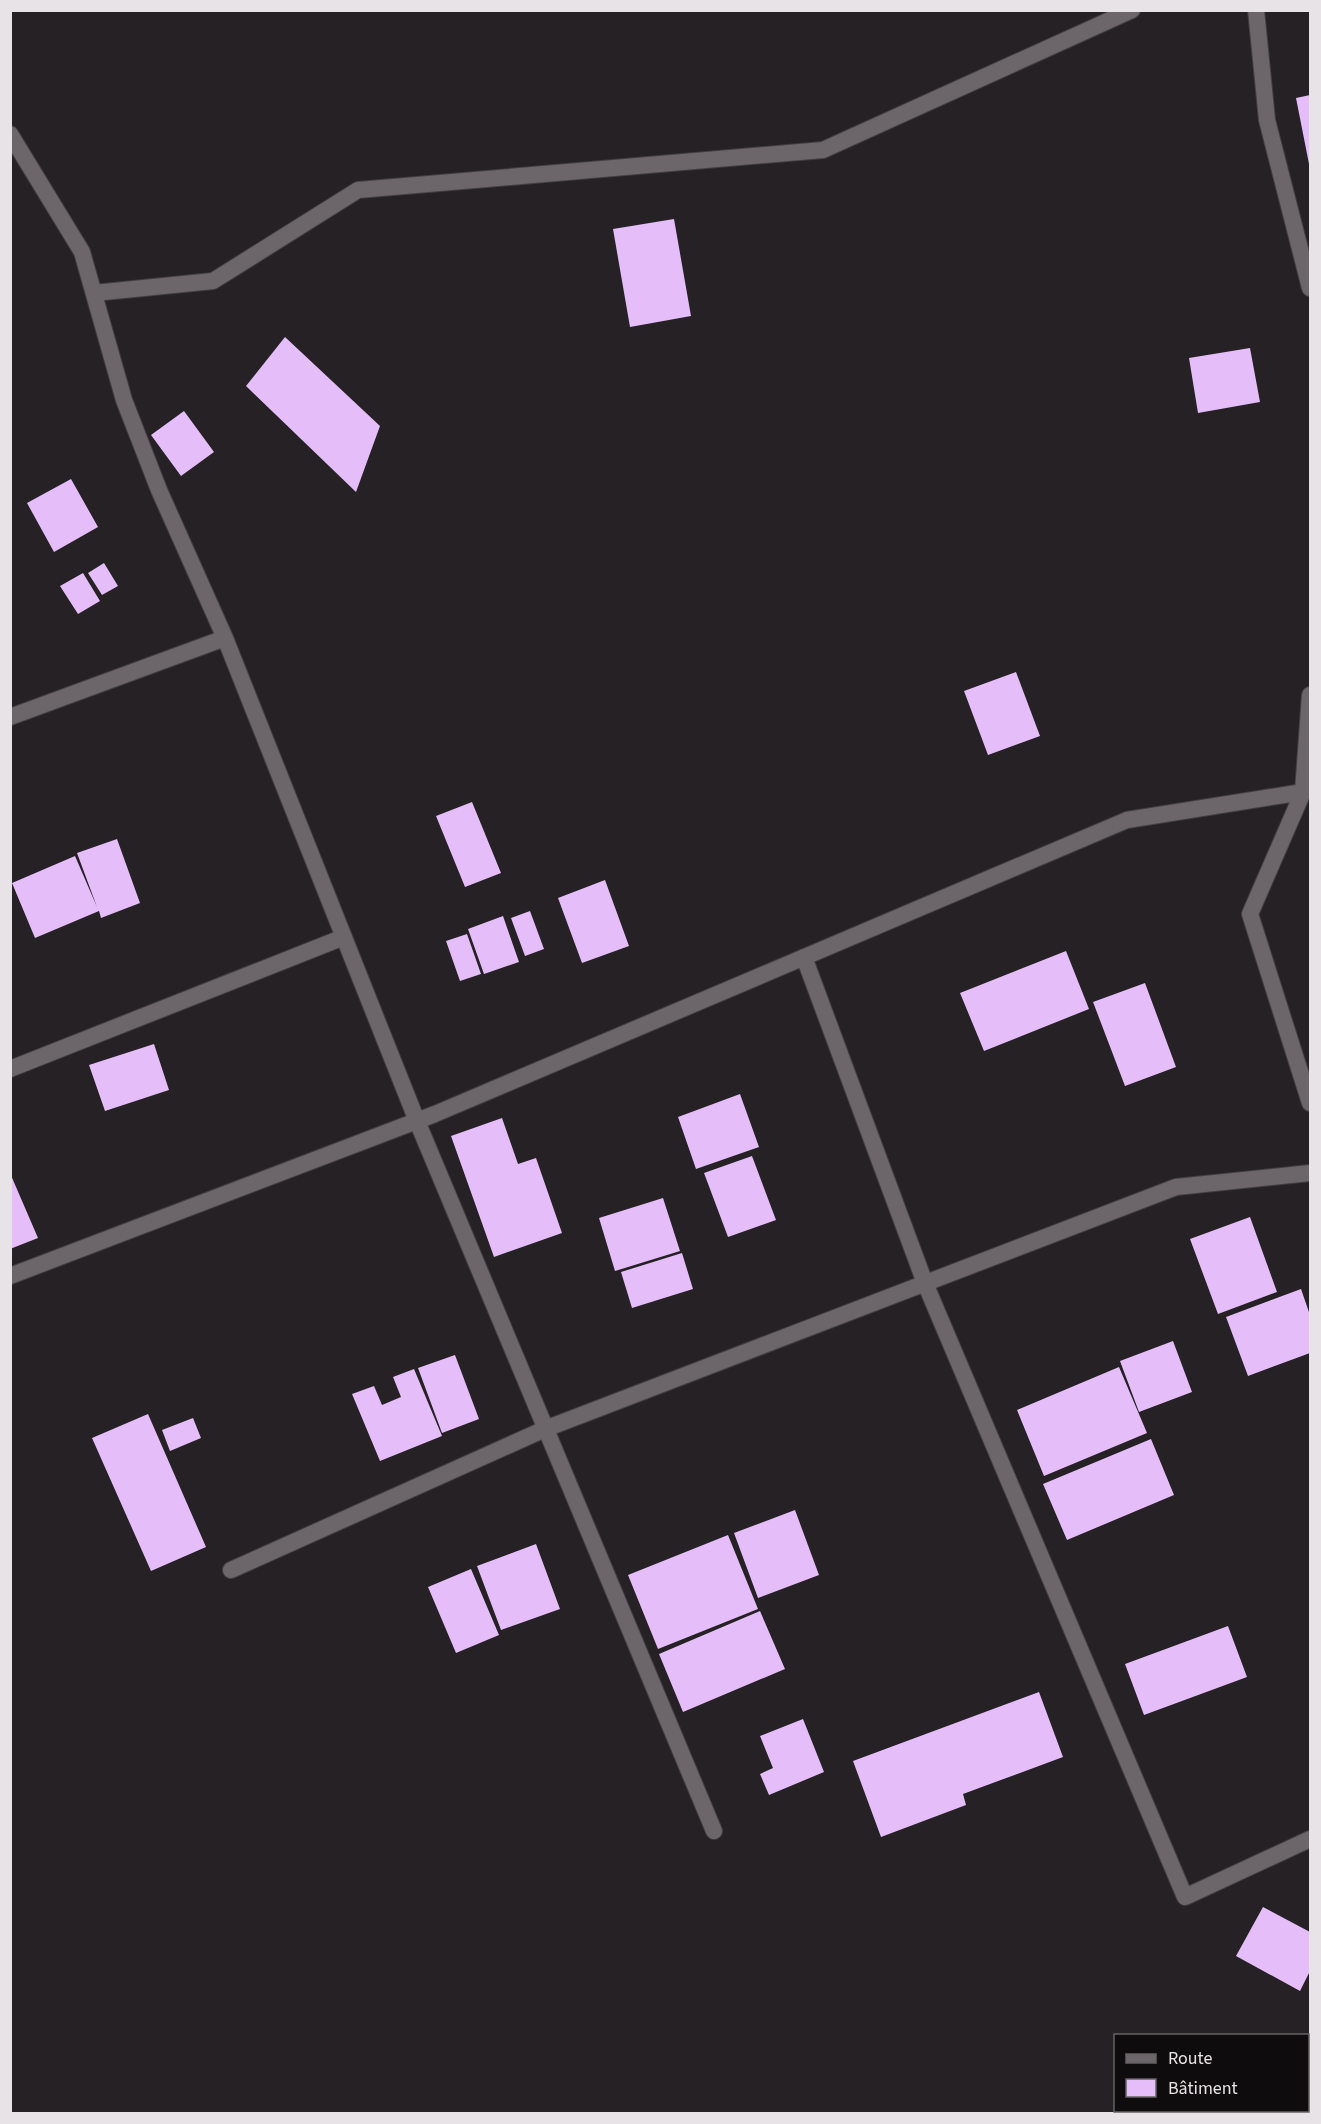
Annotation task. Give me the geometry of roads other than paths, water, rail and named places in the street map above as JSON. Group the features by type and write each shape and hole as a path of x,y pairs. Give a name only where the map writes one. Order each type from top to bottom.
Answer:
{"street":[{"path":"94,292 213,281 357,190 823,150 1132,10"},
{"path":"1256,10 1268,120 1311,288"},
{"path":"10,134 82,252 124,400 159,490 225,638 417,1121 714,1831"},
{"path":"10,717 225,638"},
{"path":"1311,695 1303,792 1250,914 1311,1103"},
{"path":"10,1276 417,1121 1127,820 1303,792"},
{"path":"10,1069 344,937"},
{"path":"804,957 925,1283 1185,1897 1311,1839"},
{"path":"231,1570 545,1429 1176,1187 1311,1173"}]}
